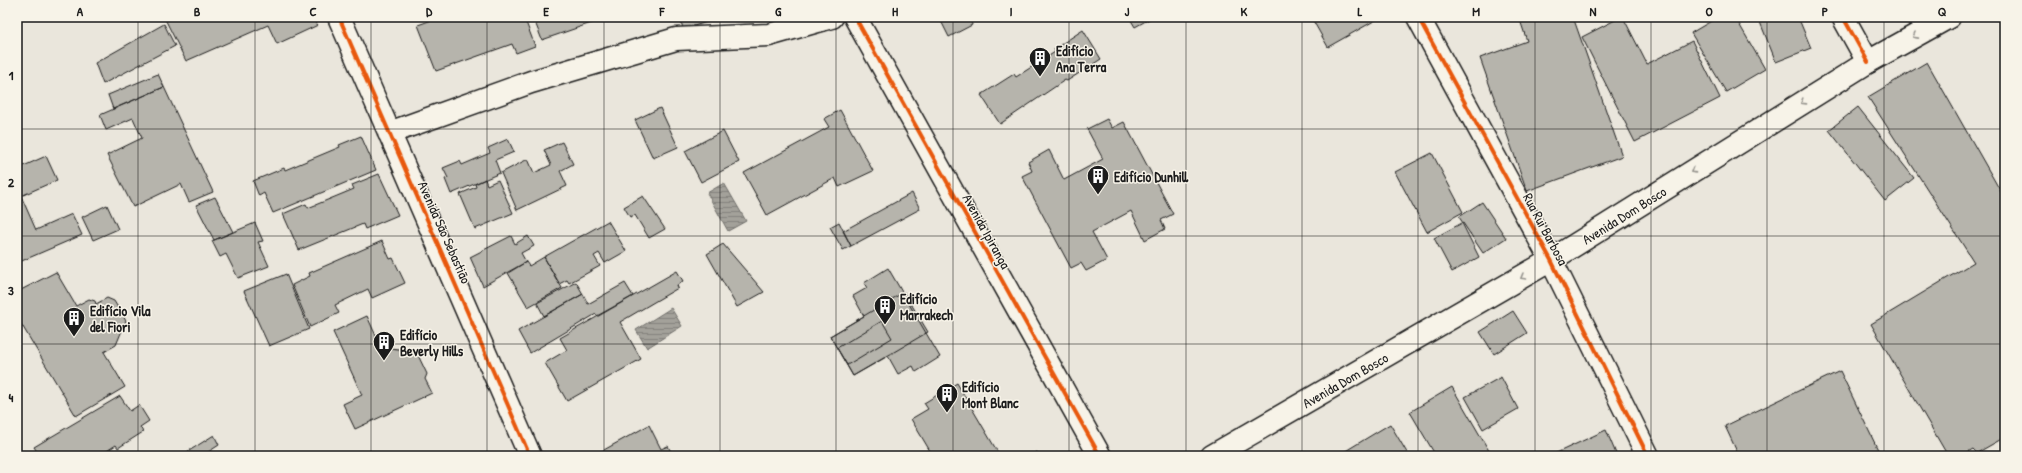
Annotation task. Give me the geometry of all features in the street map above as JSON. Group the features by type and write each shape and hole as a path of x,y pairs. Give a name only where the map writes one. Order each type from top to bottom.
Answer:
{"street":[{"name":"Avenida São Sebastião","path":"339,17 530,456"},
{"path":"389,133 531,82 676,39 769,35 832,17"},
{"name":"Avenida Ipiranga","path":"855,17 1100,456"},
{"name":"Rua Rui Barbosa","path":"1418,17 1551,260 1648,456"},
{"path":"1843,17 1868,62"},
{"name":"Avenida Dom Bosco","path":"1212,456 1551,260 1868,62 1949,17"}],"shaded area":[{"path":"724,183 746,221 728,231 707,193"},
{"path":"671,308 682,326 647,348 636,330"}],"building":[{"path":"169,17 311,17 318,25 277,44 268,25 186,61 165,19"},
{"path":"440,17 524,17 535,46 516,53 512,44 436,71 418,25"},
{"path":"533,17 599,17 600,20 542,40"},
{"path":"603,17 620,17 605,21"},
{"path":"680,17 725,17 683,29"},
{"path":"939,17 978,17 971,20 972,25 949,37"},
{"path":"1129,17 1153,17 1135,27"},
{"path":"1311,17 1381,17 1328,47"},
{"path":"1519,17 1573,17 1622,156 1527,191 1480,58 1527,41"},
{"path":"1623,17 1647,64 1692,41 1720,98 1635,142 1582,37"},
{"path":"1718,17 1735,17 1765,69 1726,92 1691,33"},
{"path":"1758,17 1798,17 1811,48 1776,62"},
{"path":"164,24 175,46 103,84 95,63"},
{"name":"Edifício Ana Terra","path":"1083,30 1101,59 1067,81 1065,80 1000,124 981,95 1014,74 1016,77 1055,52 1054,49"},
{"path":"1927,62 2005,199 2005,437 1977,453 1973,449 1961,456 1948,456 1871,324 1974,262 1868,97"},
{"path":"158,74 164,87 113,109 108,95"},
{"path":"164,87 213,192 189,202 181,184 133,207 107,155 142,138 133,118 106,130 100,115"},
{"path":"1858,107 1914,178 1885,201 1829,130"},
{"path":"660,108 678,147 653,158 635,120"},
{"path":"840,110 873,171 839,187 835,178 767,215 744,173 829,127 824,119"},
{"name":"Edifício Dunhill","path":"1107,119 1112,128 1124,122 1173,214 1161,220 1165,229 1145,240 1131,211 1092,232 1107,260 1086,271 1081,263 1071,268 1022,176 1032,171 1028,162 1049,150 1064,180 1103,159 1087,129"},
{"path":"723,131 739,162 701,182 685,151"},
{"path":"361,136 376,170 273,213 264,193 259,196 253,181 284,168 285,170 340,147 339,145"},
{"path":"508,139 514,152 495,160 500,173 451,194 445,179 448,178 443,168 460,161 462,165 490,153 488,148"},
{"path":"562,142 573,164 560,171 567,186 517,210 501,173 528,159 534,173 551,165 544,150"},
{"path":"1432,153 1463,212 1427,232 1395,172"},
{"path":"46,156 57,180 21,196 36,230 72,214 82,235 17,263 17,169"},
{"path":"379,174 398,215 365,229 363,224 299,250 283,214 306,204 308,208 354,189 352,185"},
{"path":"485,179 487,185 498,180 513,213 475,229 460,194 476,187 475,184"},
{"path":"912,193 920,209 851,246 843,231"},
{"path":"643,196 665,229 649,238 635,215 630,217 624,207"},
{"path":"215,197 233,232 214,240 196,205"},
{"path":"1482,202 1506,238 1483,253 1459,217"},
{"path":"107,205 118,229 93,240 82,217"},
{"path":"608,221 626,251 605,263 599,253 594,256 600,266 569,283 567,280 559,284 544,257"},
{"path":"839,222 851,246 843,250 830,227"},
{"path":"255,223 263,241 258,242 269,266 238,278 226,254 220,257 212,241"},
{"path":"1462,223 1479,257 1452,272 1434,238"},
{"path":"511,236 515,244 528,236 534,246 521,253 526,262 483,286 470,257"},
{"path":"382,241 390,259 393,258 405,283 372,298 368,289 335,305 339,313 310,327 292,285 310,276 309,273"},
{"path":"723,244 764,292 737,307 707,254"},
{"path":"544,257 562,288 528,307 508,273 526,262 529,266"},
{"name":"Edifício Marrakech","path":"888,268 940,357 916,372 913,366 898,374 888,356 853,376 830,336 864,316 853,296 867,288 864,283"},
{"path":"677,271 683,281 677,285 678,288 620,322 641,359 567,401 545,363 567,350 560,338"},
{"name":"Edifício Vila del Fiori","path":"56,272 76,306 89,299 95,301 96,304 107,298 114,301 126,321 116,345 104,352 125,387 76,416 17,317 17,292"},
{"path":"286,274 309,329 269,346 244,291"},
{"path":"576,282 583,294 544,316 537,303"},
{"path":"625,283 633,296 597,316 596,314 530,353 518,331 583,294 588,304"},
{"name":"Edifício Marrakech","path":"904,292 928,332 853,376 830,336"},
{"path":"1513,311 1527,333 1494,354 1480,332"},
{"name":"Edifício Beverly Hills","path":"367,316 381,347 416,351 427,374 425,379 432,393 355,429 343,404 362,395 333,332"},
{"path":"882,321 892,338 847,365 837,348"},
{"path":"1840,371 1881,456 1739,456 1725,426"},
{"path":"1501,377 1518,409 1483,429 1465,397"},
{"name":"Edifício Mont Blanc","path":"957,383 1000,456 933,456 911,419 928,409 924,403"},
{"path":"1452,387 1492,456 1436,456 1410,412"},
{"path":"120,396 130,411 139,405 149,421 140,427 143,432 118,448 116,445 99,456 40,456 34,447"},
{"path":"1390,424 1409,456 1339,455"},
{"path":"649,425 661,449 668,446 673,456 593,456"},
{"path":"1606,430 1617,456 1550,456"},
{"path":"214,435 219,445 202,456 181,456"},
{"path":"1037,452 1039,456 1030,456"}],"cycle path":[{"path":"339,17 530,456"},
{"path":"855,17 1100,456"},
{"path":"1418,17 1551,260 1648,456"},
{"path":"1843,17 1868,62"}],"place":[{"name":"Edifício Ana Terra","path":"1040,78"},
{"name":"Edifício Dunhill","path":"1098,196"},
{"name":"Edifício Marrakech","path":"885,326"},
{"name":"Edifício Vila del Fiori","path":"74,338"},
{"name":"Edifício Beverly Hills","path":"384,362"},
{"name":"Edifício Mont Blanc","path":"947,414"}]}
